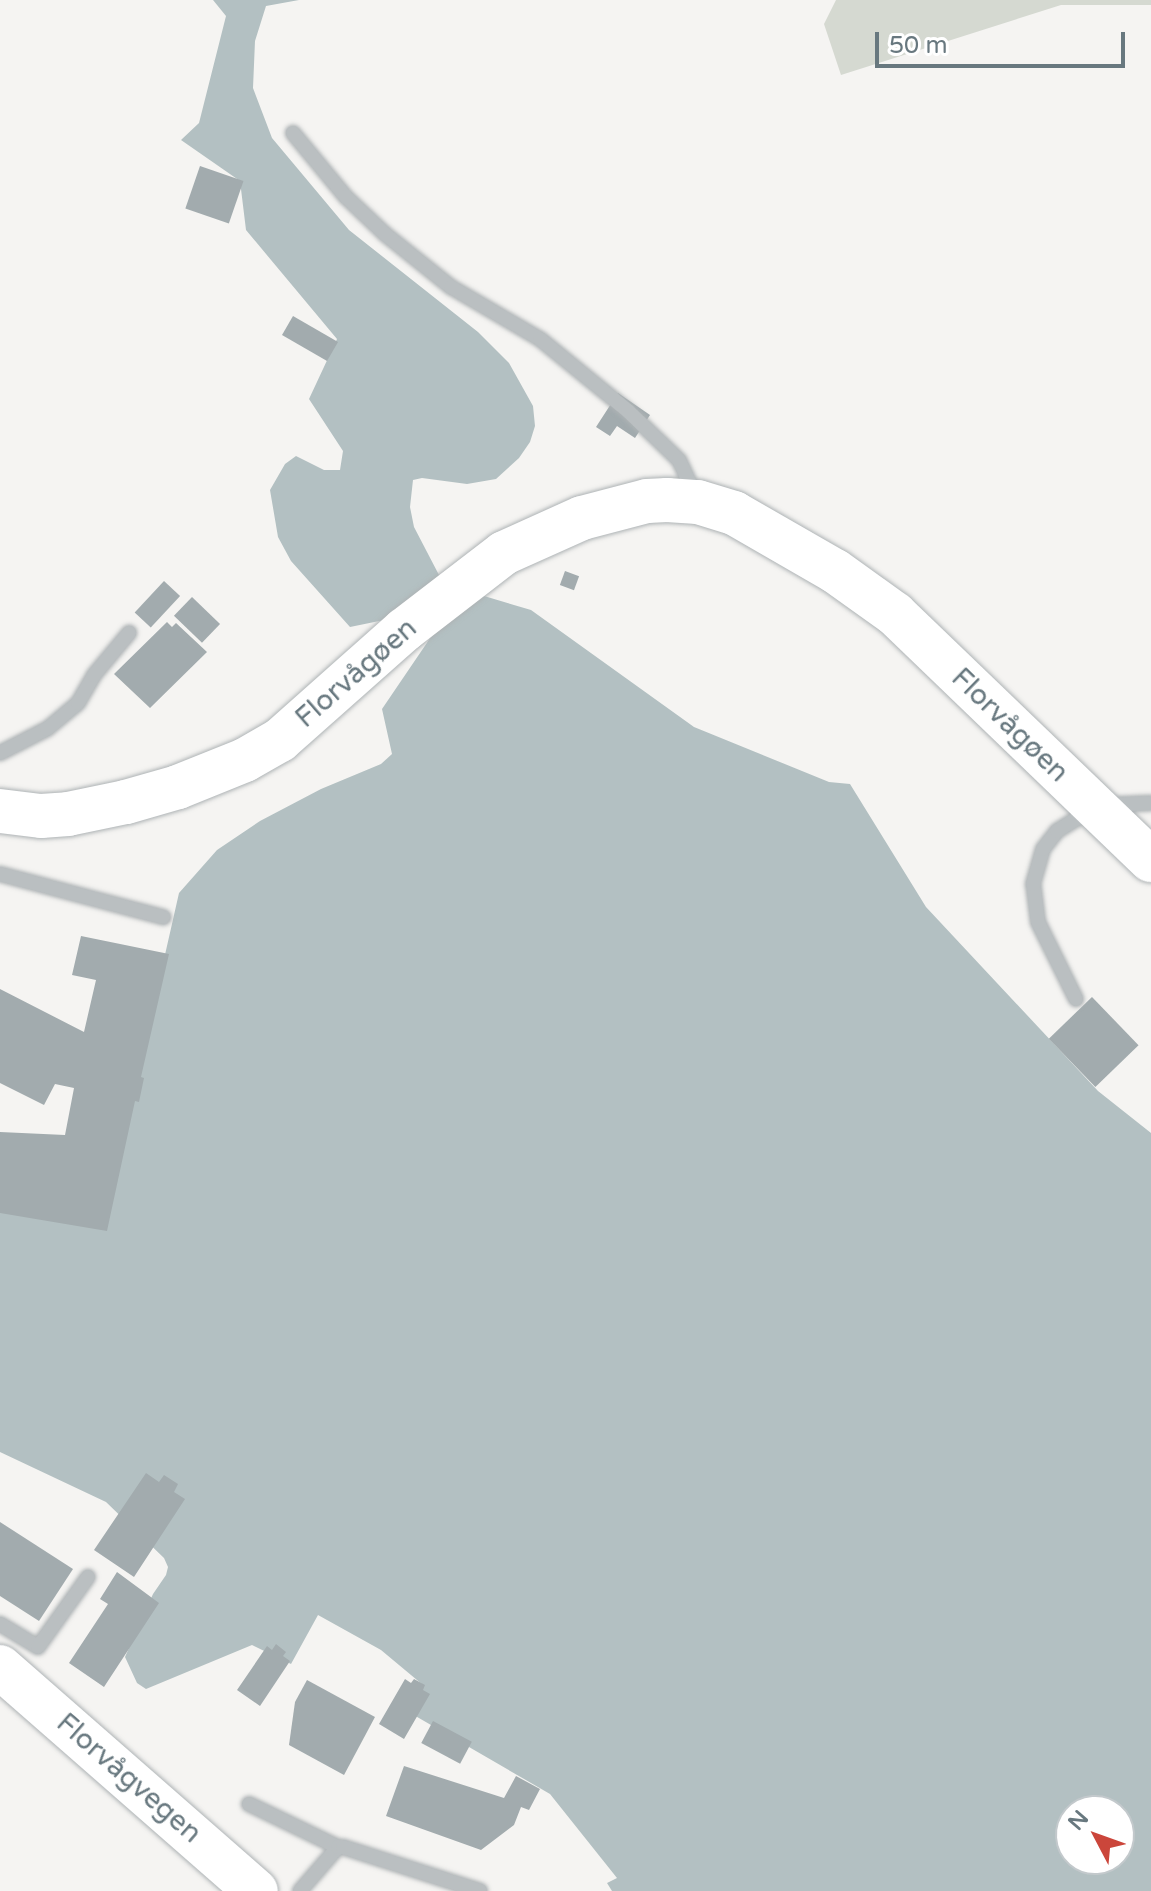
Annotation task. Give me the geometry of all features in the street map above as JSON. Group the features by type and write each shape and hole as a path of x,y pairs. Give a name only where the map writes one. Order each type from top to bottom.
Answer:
{"main road":[{"name":"Florvågøen","path":"0,811 41,816 111,805 178,787 245,760 280,740 404,630 504,553 582,518 647,501 698,502 734,513 781,539 835,571 895,614 1151,860"},
{"name":"Florvågvegen","path":"0,1667 256,1891"}],"lane":[{"path":"293,133 346,197 385,234 451,287 540,339 644,425 679,460 698,502"},
{"path":"0,753 47,729 78,703 94,675 129,633"},
{"path":"1102,805 1151,803"},
{"name":"Florvågøen","path":"1076,999 1038,922 1033,884 1043,849 1057,831 1086,813"},
{"path":"0,874 163,917"},
{"path":"0,1624 38,1647 88,1577"},
{"path":"249,1804 338,1847 480,1891"},
{"path":"300,1891 338,1847"}],"shaded area":[{"path":"213,0 299,0 266,6 255,41 253,88 272,138 349,230 478,332 509,363 533,406 535,426 530,442 519,458 496,479 467,484 422,478 413,480 410,507 414,527 439,575 474,593 531,610 694,727 829,782 850,784 926,907 1098,1091 1151,1133 1151,1891 612,1891 607,1883 617,1878 550,1794 412,1714 423,1685 381,1650 318,1615 291,1664 252,1645 146,1689 137,1683 125,1657 153,1594 166,1575 168,1567 164,1558 106,1502 0,1452 0,1210 103,1228 179,893 217,850 260,821 321,789 381,764 392,754 382,709 437,628 389,619 350,627 291,561 278,537 270,490 285,464 296,456 324,470 340,470 343,451 309,399 337,339 246,230 240,181 181,140 199,123 226,16"},
{"path":"836,0 1151,0 1151,5 1061,5 841,75 824,24"}],"building":[{"path":"200,166 243,181 229,224 185,209"},
{"path":"293,316 338,342 327,361 282,335"},
{"path":"618,393 650,415 635,438 617,426 610,436 596,427"},
{"path":"565,571 579,576 574,590 560,585"},
{"path":"164,581 180,596 151,627 135,612"},
{"path":"192,597 220,624 202,643 174,616"},
{"path":"167,622 172,627 176,623 207,652 150,708 114,674"},
{"path":"81,936 169,954 141,1077 144,1078 139,1102 135,1101 107,1231 0,1213 0,1132 65,1135 74,1088 55,1084 44,1105 0,1083 0,989 84,1032 96,980 72,975"},
{"path":"1092,997 1139,1045 1095,1087 1049,1039"},
{"path":"146,1473 159,1482 164,1475 178,1484 174,1492 185,1499 134,1577 94,1550"},
{"path":"0,1522 73,1569 39,1621 0,1596"},
{"path":"117,1572 159,1603 104,1687 69,1663 108,1604 100,1599"},
{"path":"276,1644 286,1652 283,1656 290,1661 260,1706 237,1690 267,1646 272,1650"},
{"path":"405,1679 411,1683 414,1679 425,1685 423,1690 430,1694 404,1739 379,1724"},
{"path":"307,1680 375,1717 344,1775 289,1745 295,1702"},
{"path":"433,1721 472,1742 460,1764 421,1743"},
{"path":"404,1766 504,1798 516,1776 540,1789 529,1810 521,1807 514,1825 481,1850 386,1816"}]}
